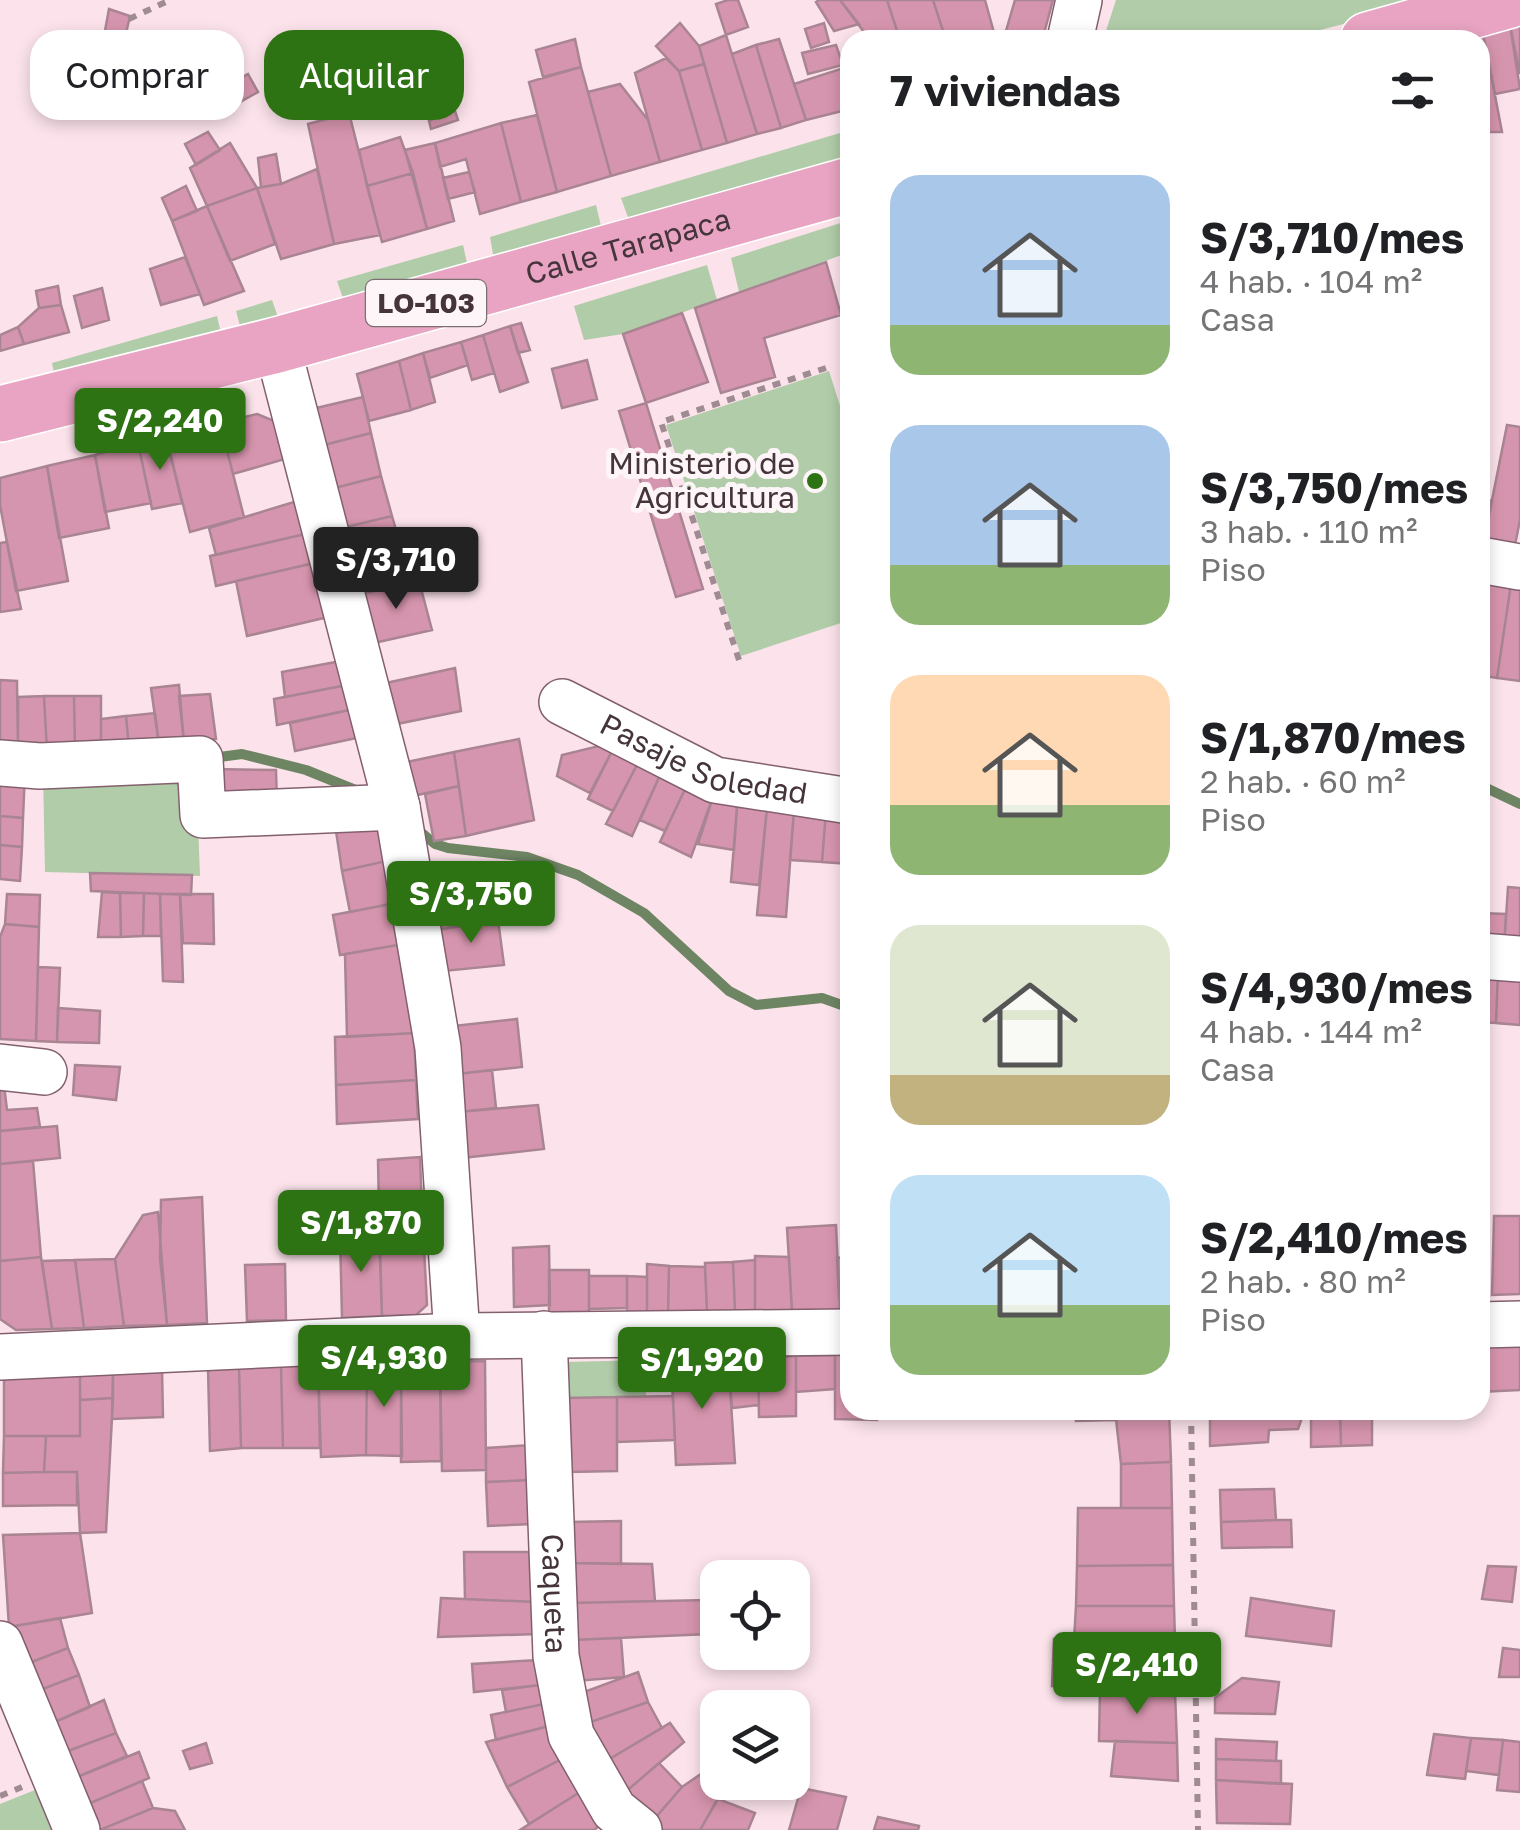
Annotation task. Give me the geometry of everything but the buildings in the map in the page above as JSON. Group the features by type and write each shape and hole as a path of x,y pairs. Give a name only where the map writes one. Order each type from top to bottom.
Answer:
{"main road":[{"path":"1404,30 1510,0"},
{"name":"Calle Tarapaca","path":"0,414 277,345 840,188"}],"street":[{"path":"1072,30 1080,0"},
{"path":"277,345 396,806 438,1048 457,1336"},
{"path":"1490,562 1520,567"},
{"name":"Pasaje Soledad","path":"562,702 715,780 840,799"},
{"path":"0,763 40,766 200,760 203,815 396,806"},
{"path":"1490,957 1520,959"},
{"path":"1490,1325 1520,1324"},
{"path":"0,1357 457,1336 840,1332"},
{"name":"Caqueta","path":"544,1334 556,1656 571,1735 614,1810 638,1830"},
{"path":"0,1644 78,1830"}],"path":[{"path":"144,10 147,0"},
{"path":"130,19 170,0"},
{"path":"739,660 661,422 832,366"},
{"path":"1192,1420 1198,1830"}],"green space":[{"path":"1116,0 1435,0 1320,30 1106,30"},
{"path":"840,133 840,160 630,223 621,198"},
{"path":"596,205 602,230 494,260 490,237"},
{"path":"840,223 840,256 739,292 731,258"},
{"path":"463,245 467,263 344,301 337,281"},
{"path":"707,265 717,300 623,334 584,340 574,306"},
{"path":"272,300 278,317 241,330 236,311"},
{"path":"217,316 221,333 55,378 52,363"},
{"path":"829,371 840,406 840,623 741,656 666,425"},
{"path":"196,770 200,876 45,872 43,773"},
{"path":"646,1360 646,1397 566,1398 566,1362"},
{"path":"45,1786 63,1830 0,1830 0,1804"}],"waterway":[{"path":"212,758 242,754 306,770 358,791"},
{"path":"1490,790 1520,804"},
{"path":"417,829 435,844 448,848 527,857 578,875 644,913 729,991 756,1005 822,998 840,1004"}],"place":[{"name":"Ministerio de Agricultura","path":"815,481"}]}
